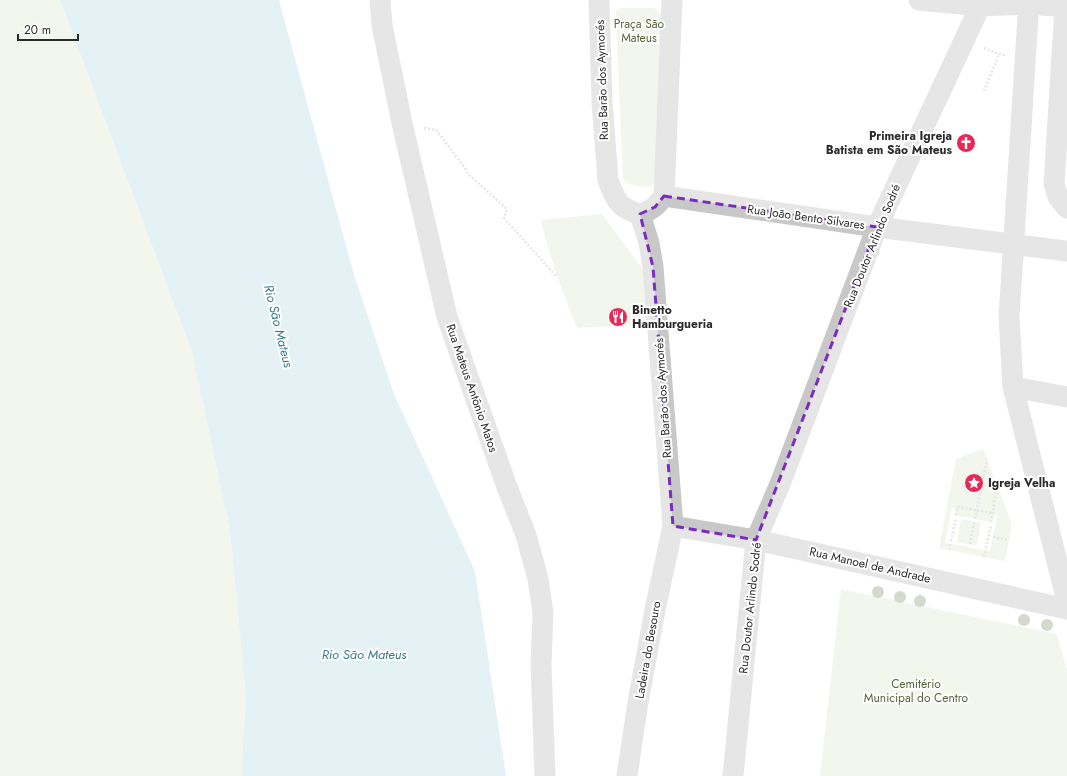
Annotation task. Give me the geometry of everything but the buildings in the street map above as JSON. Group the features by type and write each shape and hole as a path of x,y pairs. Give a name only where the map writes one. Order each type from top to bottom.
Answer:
{"street":[{"name":"Rua Mateus Antônio Matos","path":"380,0 382,25 402,123 447,317 507,487 526,535 538,579 543,613 541,664 545,776"},
{"name":"Rua Barão dos Aymorés","path":"599,0 602,102 608,180 612,192 621,206 628,211 640,214 649,243 653,267 673,526"},
{"path":"640,214 649,212 656,207 664,196 672,0"},
{"path":"918,0 982,3 1029,2 1066,7 1054,184 1058,197 1067,208"},
{"path":"1029,2 1009,317 1013,387 1067,600"},
{"name":"Rua Doutor Arlindo Sodré","path":"733,776 756,540 780,484 877,227 982,3"},
{"name":"Rua João Bento Silvares","path":"664,196 877,227 1067,251"},
{"path":"1013,387 1067,397"},
{"name":"Rua Manoel de Andrade","path":"673,526 756,540 1067,609"},
{"name":"Ladeira do Besouro","path":"627,776 638,702 656,605 673,526"}],"path":[{"path":"966,38 999,54 1008,56 1026,56"},
{"path":"984,91 999,54"},
{"path":"402,123 436,130 468,174 507,209 504,218 557,277"},
{"path":"970,544 987,459"},
{"path":"962,486 980,490"},
{"path":"984,557 990,536 998,487"},
{"path":"949,550 958,506 993,513"},
{"path":"990,536 1009,540"}],"highlighted area":[{"path":"664,196 877,227 756,540 673,526 653,267 640,214 655,207"}],"green space":[{"path":"0,0 60,0 192,352 230,530 246,699 241,776 0,776"},
{"name":"Praça São Mateus","path":"621,8 654,8 658,10 661,15 657,179 652,186 632,185 623,179 616,19 616,11"},
{"path":"602,214 644,271 648,324 577,328 552,261 541,220"},
{"name":"Igreja Velha","path":"983,449 1012,524 1005,561 939,548 956,459","holes":["952,507 955,508 954,515 991,522 993,522 994,515 997,516 990,551 945,543"]},
{"path":"961,519 981,523 977,546 957,542"},
{"name":"Cemitério Municipal do Centro","path":"841,589 1057,634 1067,670 1067,776 820,776"}],"water":[{"name":"Rio São Mateus","path":"60,0 279,0 354,275 394,394 475,571 506,776 241,776 246,699 230,530 192,352"}],"place":[{"name":"Primeira Igreja Batista em São Mateus","path":"966,143"},
{"name":"Binetto Hamburgueria","path":"618,317"},
{"name":"Igreja Velha","path":"974,483"}]}
